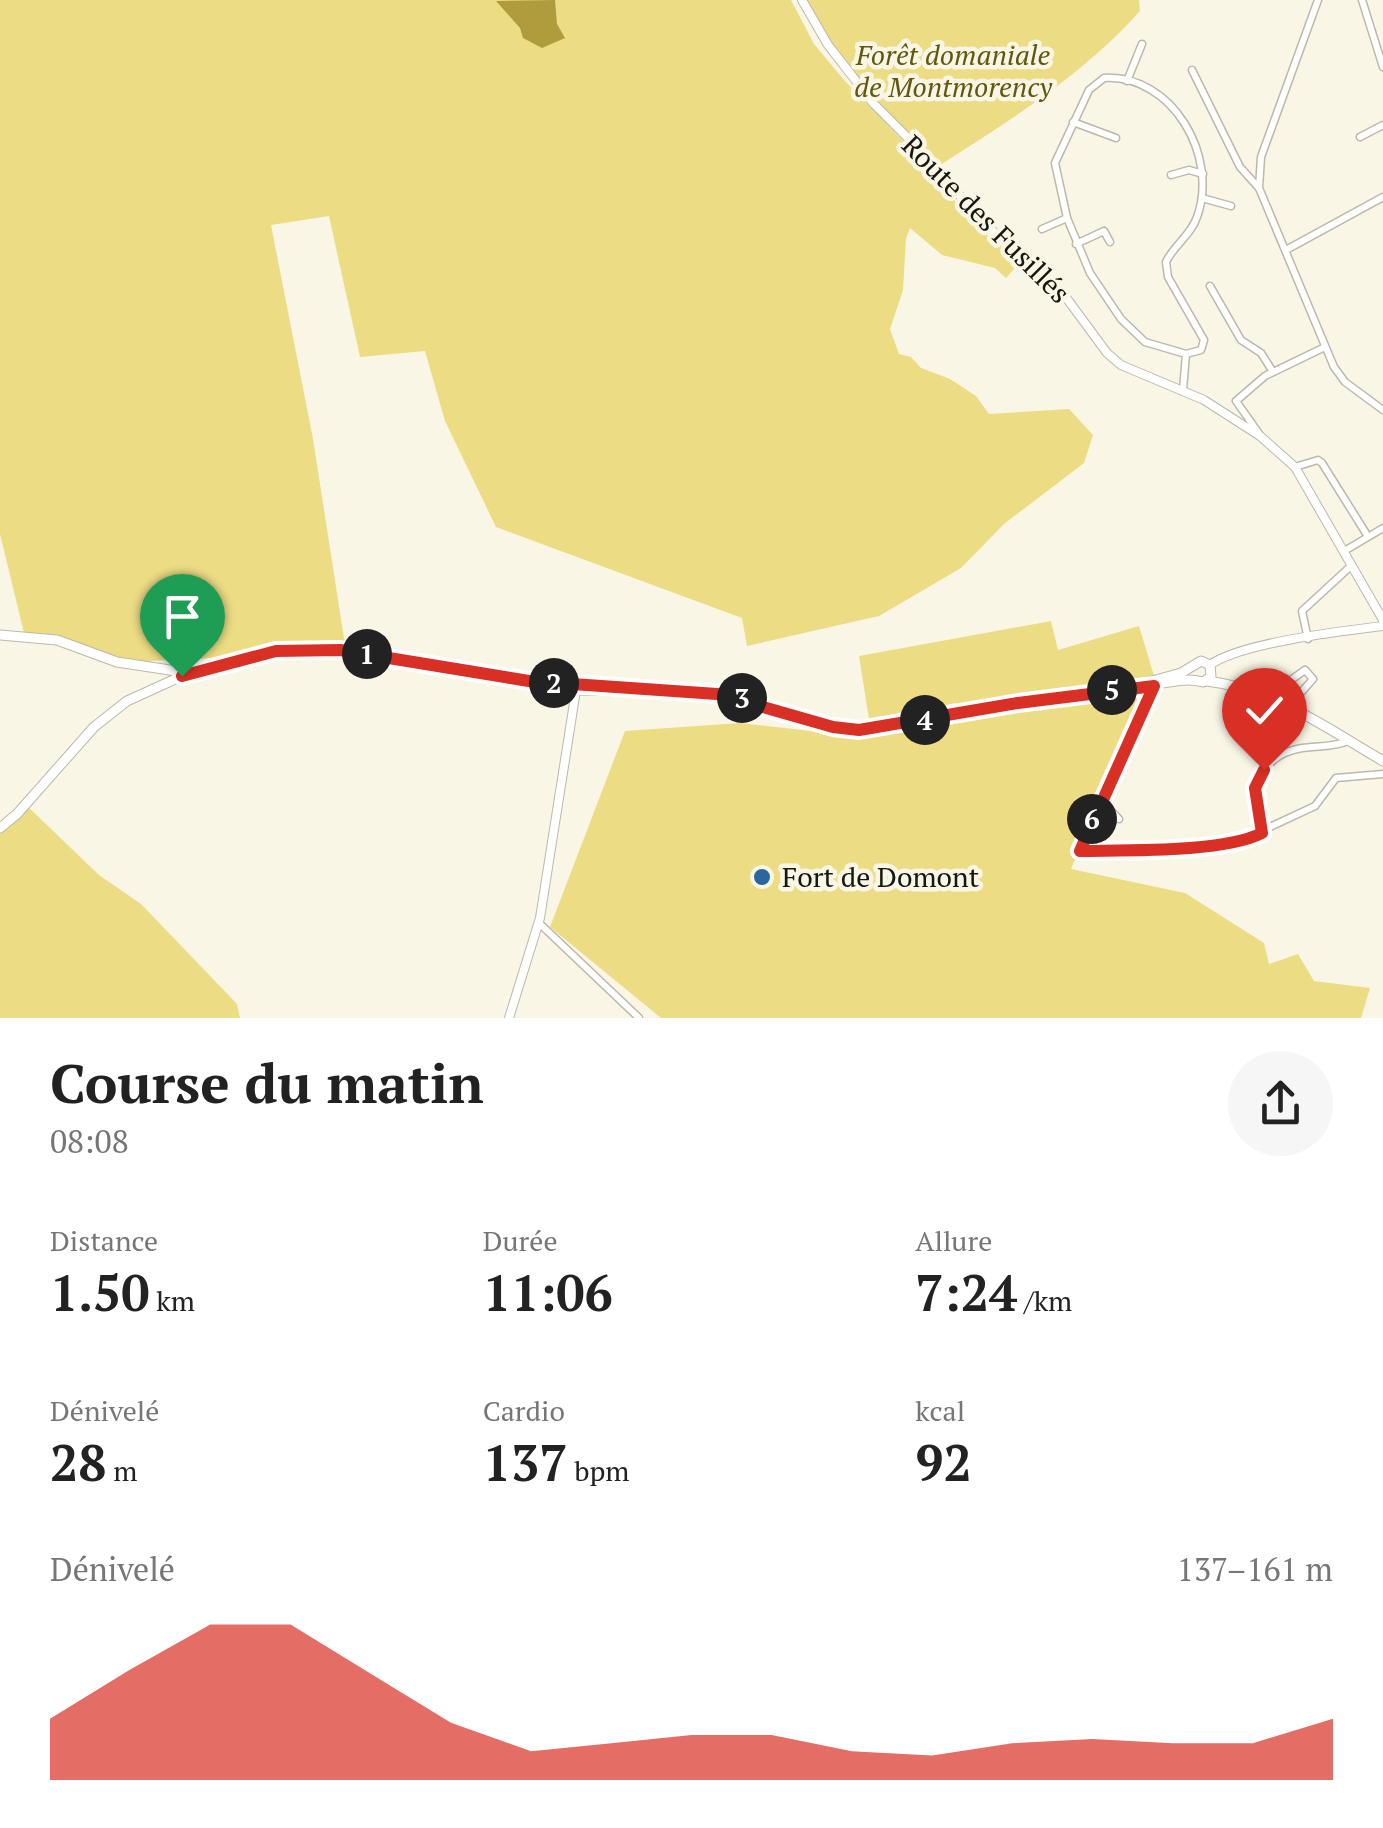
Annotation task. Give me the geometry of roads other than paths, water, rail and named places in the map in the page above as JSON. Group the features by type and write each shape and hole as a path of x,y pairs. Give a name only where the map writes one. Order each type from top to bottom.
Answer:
{"main road":[{"path":"0,635 58,640 137,666 179,672 201,670"},
{"path":"0,828 17,814 94,726 120,706 162,683 276,651 313,649 577,687 681,691 740,698 821,724 859,730 1206,675"},
{"path":"1155,683 1201,661 1206,675"},
{"path":"137,666 154,672 162,683"},
{"path":"1193,666 1192,674 1206,675 1290,706 1383,761"},
{"path":"162,669 168,677 162,683"}],"street":[{"name":"Route des Fusillés","path":"802,0 828,45 874,104 938,167 978,216 1065,296 1098,342 1122,365 1182,390 1260,436 1295,466 1346,550 1383,623"},
{"path":"1259,188 1261,157 1318,0"},
{"path":"1362,0 1383,67"},
{"path":"1128,81 1142,44"},
{"path":"1192,70 1240,166 1259,188 1325,347 1345,382 1383,410"},
{"path":"1104,78 1128,81 1167,104 1187,126 1203,174 1197,218 1166,262 1168,277 1204,340 1201,350 1186,354 1155,346 1132,331 1104,295 1076,244 1056,176 1058,155 1089,90 1104,78"},
{"path":"1073,122 1116,138"},
{"path":"1360,138 1383,125"},
{"path":"1171,176 1188,170 1203,174"},
{"path":"1202,198 1231,206"},
{"path":"1286,250 1383,198"},
{"path":"1042,229 1067,218"},
{"path":"1076,244 1104,231 1110,242"},
{"path":"1210,286 1241,340 1261,353 1272,372"},
{"path":"1260,436 1256,426 1235,404 1272,372 1325,347"},
{"path":"1182,390 1186,354"},
{"path":"1295,466 1318,460 1367,535"},
{"path":"1346,550 1383,528"},
{"path":"1308,639 1302,611 1352,566"},
{"path":"1206,675 1220,658 1265,645 1383,623"},
{"path":"1272,698 1274,692 1304,670 1312,676 1311,682 1290,706"},
{"path":"1155,683 1080,851 1240,841 1315,806 1336,778 1383,774"},
{"path":"509,1018 539,924 577,687"},
{"path":"1262,833 1255,788 1272,760 1300,748 1348,741"},
{"path":"1100,799 1119,819"},
{"path":"539,924 639,1018"}],"place":[{"name":"Fort de Domont","path":"762,877"}],"park label":[{"name":"Forêt domaniale de Montmorency","path":"953,71"}]}
